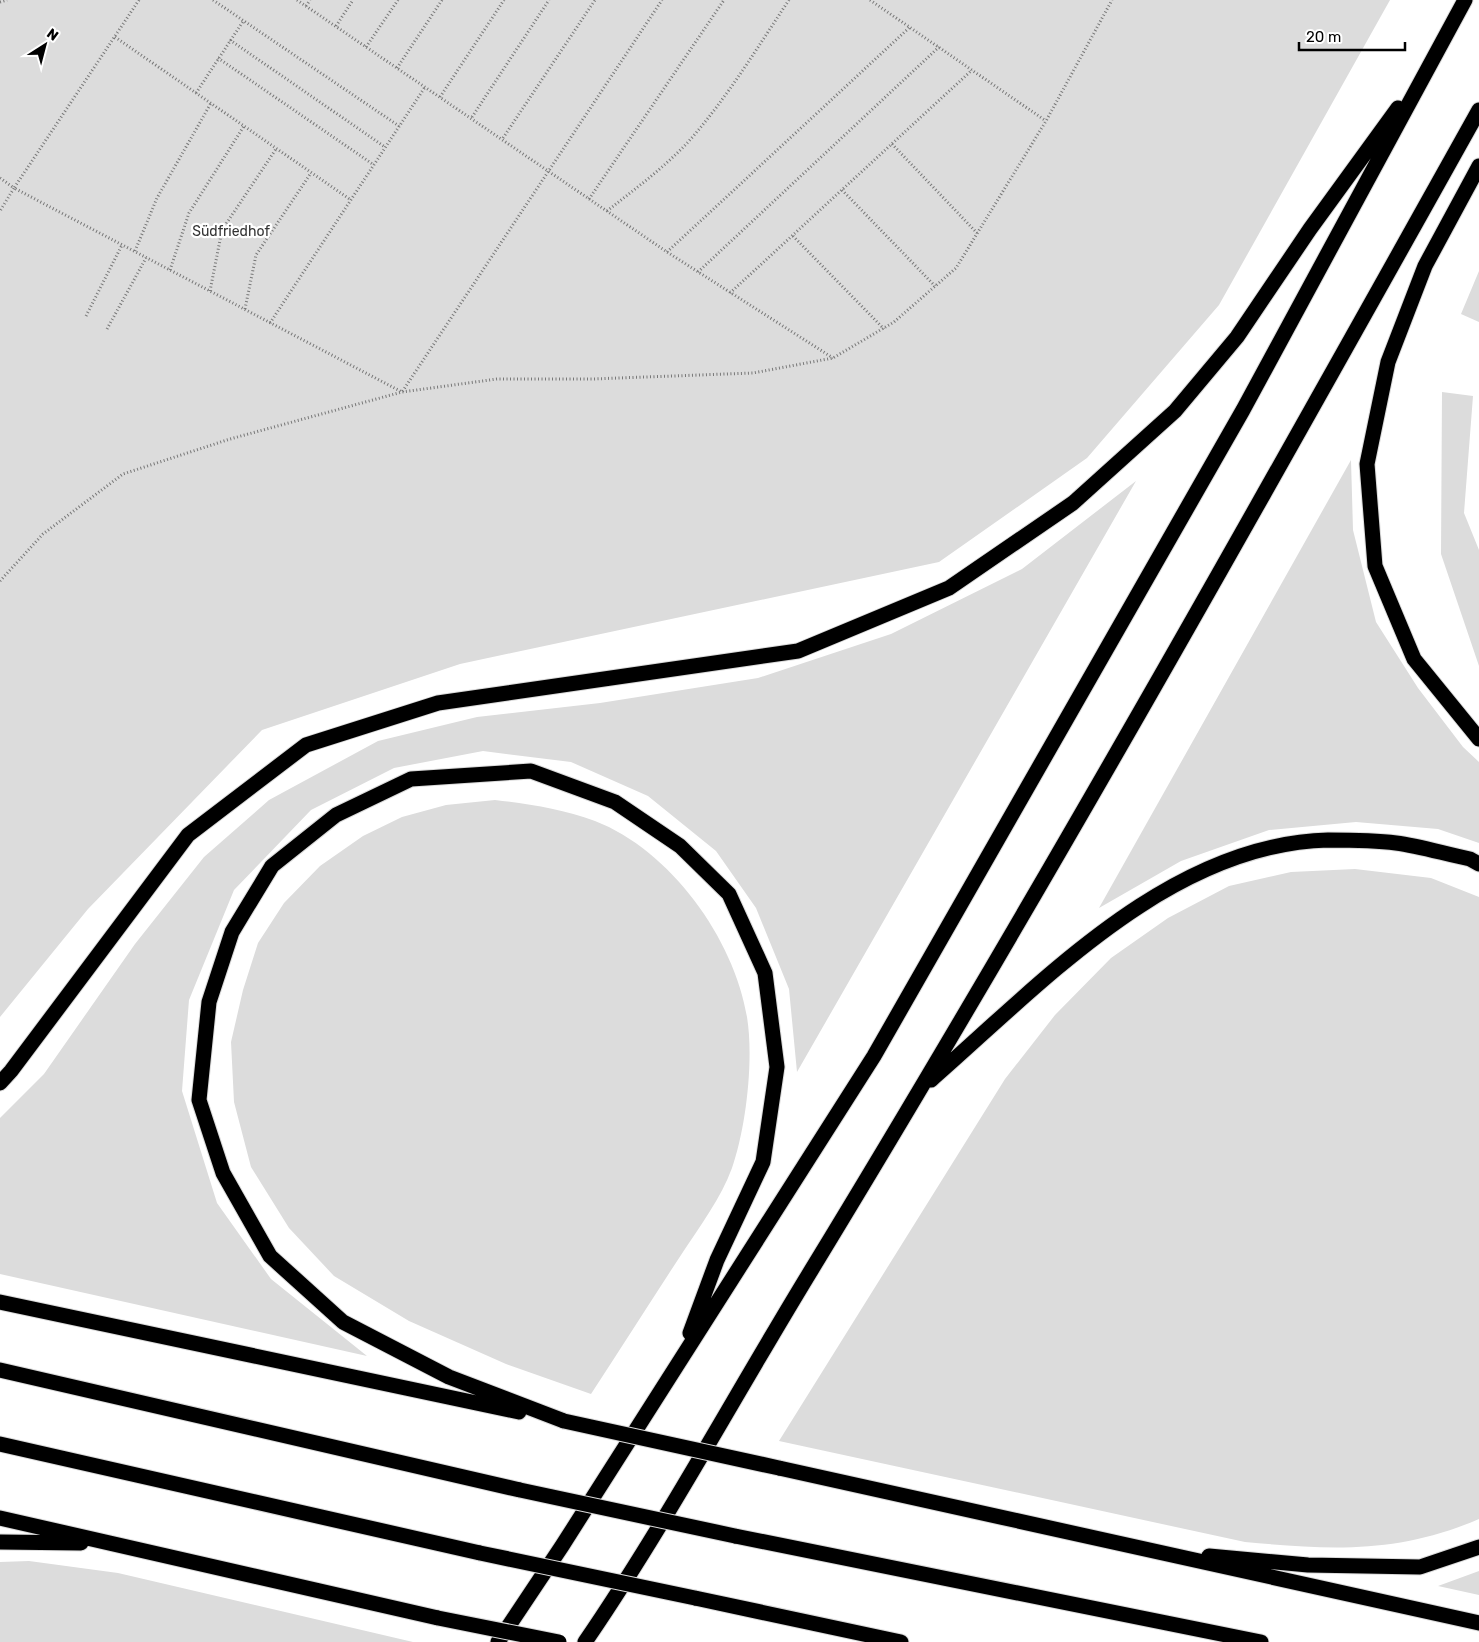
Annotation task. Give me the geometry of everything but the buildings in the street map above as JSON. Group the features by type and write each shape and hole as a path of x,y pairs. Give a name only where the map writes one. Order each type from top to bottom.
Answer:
{"highway":[{"path":"498,1642 562,1546 874,1056 1243,410 1465,0"},
{"path":"0,1083 188,836 306,745 438,703 798,651 949,588 1073,503 1175,411 1237,337 1310,229 1434,58"},
{"path":"585,1642 644,1552 922,1087 1294,442 1479,110"},
{"path":"1479,166 1424,266 1388,362 1366,464 1375,566 1414,659 1479,739"},
{"path":"564,1422 449,1377 343,1322 270,1256 223,1173 200,1100 209,1002 232,932 272,866 336,815 411,780 530,771 614,802 680,846 729,894 765,973 777,1067 763,1162 717,1260 680,1361"},
{"path":"922,1087 1098,934 1178,882 1258,850 1326,840 1396,843 1470,859 1479,864"},
{"path":"0,1302 779,1468 1479,1623"},
{"path":"0,1370 520,1490 735,1536 1261,1642"},
{"path":"0,1444 480,1553 901,1642"},
{"path":"0,1518 438,1618 559,1642"},
{"path":"0,1542 107,1543"},
{"path":"1143,1549 1308,1565 1420,1567 1479,1547"}],"path":[{"path":"0,2 7,0"},
{"path":"0,210 139,0"},
{"path":"213,0 399,126"},
{"path":"221,5 224,0"},
{"path":"297,0 472,117 667,252 833,358"},
{"path":"306,6 310,0"},
{"path":"336,26 353,0"},
{"path":"366,47 398,0"},
{"path":"397,68 442,0"},
{"path":"440,97 504,0"},
{"path":"472,117 550,0"},
{"path":"502,138 595,0"},
{"path":"402,392 662,0"},
{"path":"589,199 724,0"},
{"path":"607,211 642,183 687,142 720,104 789,0"},
{"path":"870,0 1046,121"},
{"path":"0,581 43,534 123,474 230,439 402,392 497,379 592,379 753,373 833,358 884,329 956,268 1046,121 1112,0"},
{"path":"195,93 244,20"},
{"path":"667,252 910,27"},
{"path":"115,37 351,200"},
{"path":"230,40 386,146"},
{"path":"698,272 939,48"},
{"path":"218,58 374,165"},
{"path":"730,293 972,70"},
{"path":"270,322 425,86"},
{"path":"134,252 157,198 211,103"},
{"path":"170,270 189,213 244,126"},
{"path":"892,144 977,233"},
{"path":"210,291 222,230 276,148"},
{"path":"245,309 256,255 311,173"},
{"path":"0,178 14,188 134,252 402,392"},
{"path":"842,190 935,286"},
{"path":"793,236 884,329"},
{"path":"86,316 122,245"},
{"path":"107,329 146,258"}],"green space":[{"name":"Südfriedhof","path":"0,0 1390,0 1219,305 1087,458 939,562 460,664 262,730 88,909 0,1017"},
{"path":"1479,271 1479,322 1461,314"},
{"path":"1442,392 1473,396 1464,513 1479,550 1479,666 1441,554"},
{"path":"1351,460 1353,530 1376,622 1418,688 1463,747 1479,762 1479,843 1438,829 1356,822 1269,830 1181,861 1099,908"},
{"path":"1136,481 797,1072 789,989 756,908 716,851 648,796 571,762 483,751 394,768 311,810 234,890 189,1000 182,1091 217,1203 271,1279 367,1356 0,1274 0,1118 44,1074 135,944 204,857 269,800 378,741 477,717 600,703 758,678 891,634 1022,569"},
{"path":"495,800 570,813 595,821 623,835 649,853 673,875 694,900 713,928 728,957 740,987 747,1017 750,1053 747,1094 741,1134 732,1168 710,1212 591,1394 506,1364 409,1321 334,1276 289,1228 251,1167 234,1102 231,1042 243,990 258,943 284,903 320,866 363,836 402,817 446,805"},
{"path":"1355,869 1431,878 1479,897 1479,1519 1420,1538 1364,1547 1307,1547 1245,1542 779,1441 1005,1079 1055,1015 1111,958 1168,918 1229,886 1291,872"},
{"path":"29,1561 118,1573 413,1642 0,1642 0,1562"},
{"path":"1479,1571 1479,1595 1438,1586"}]}
